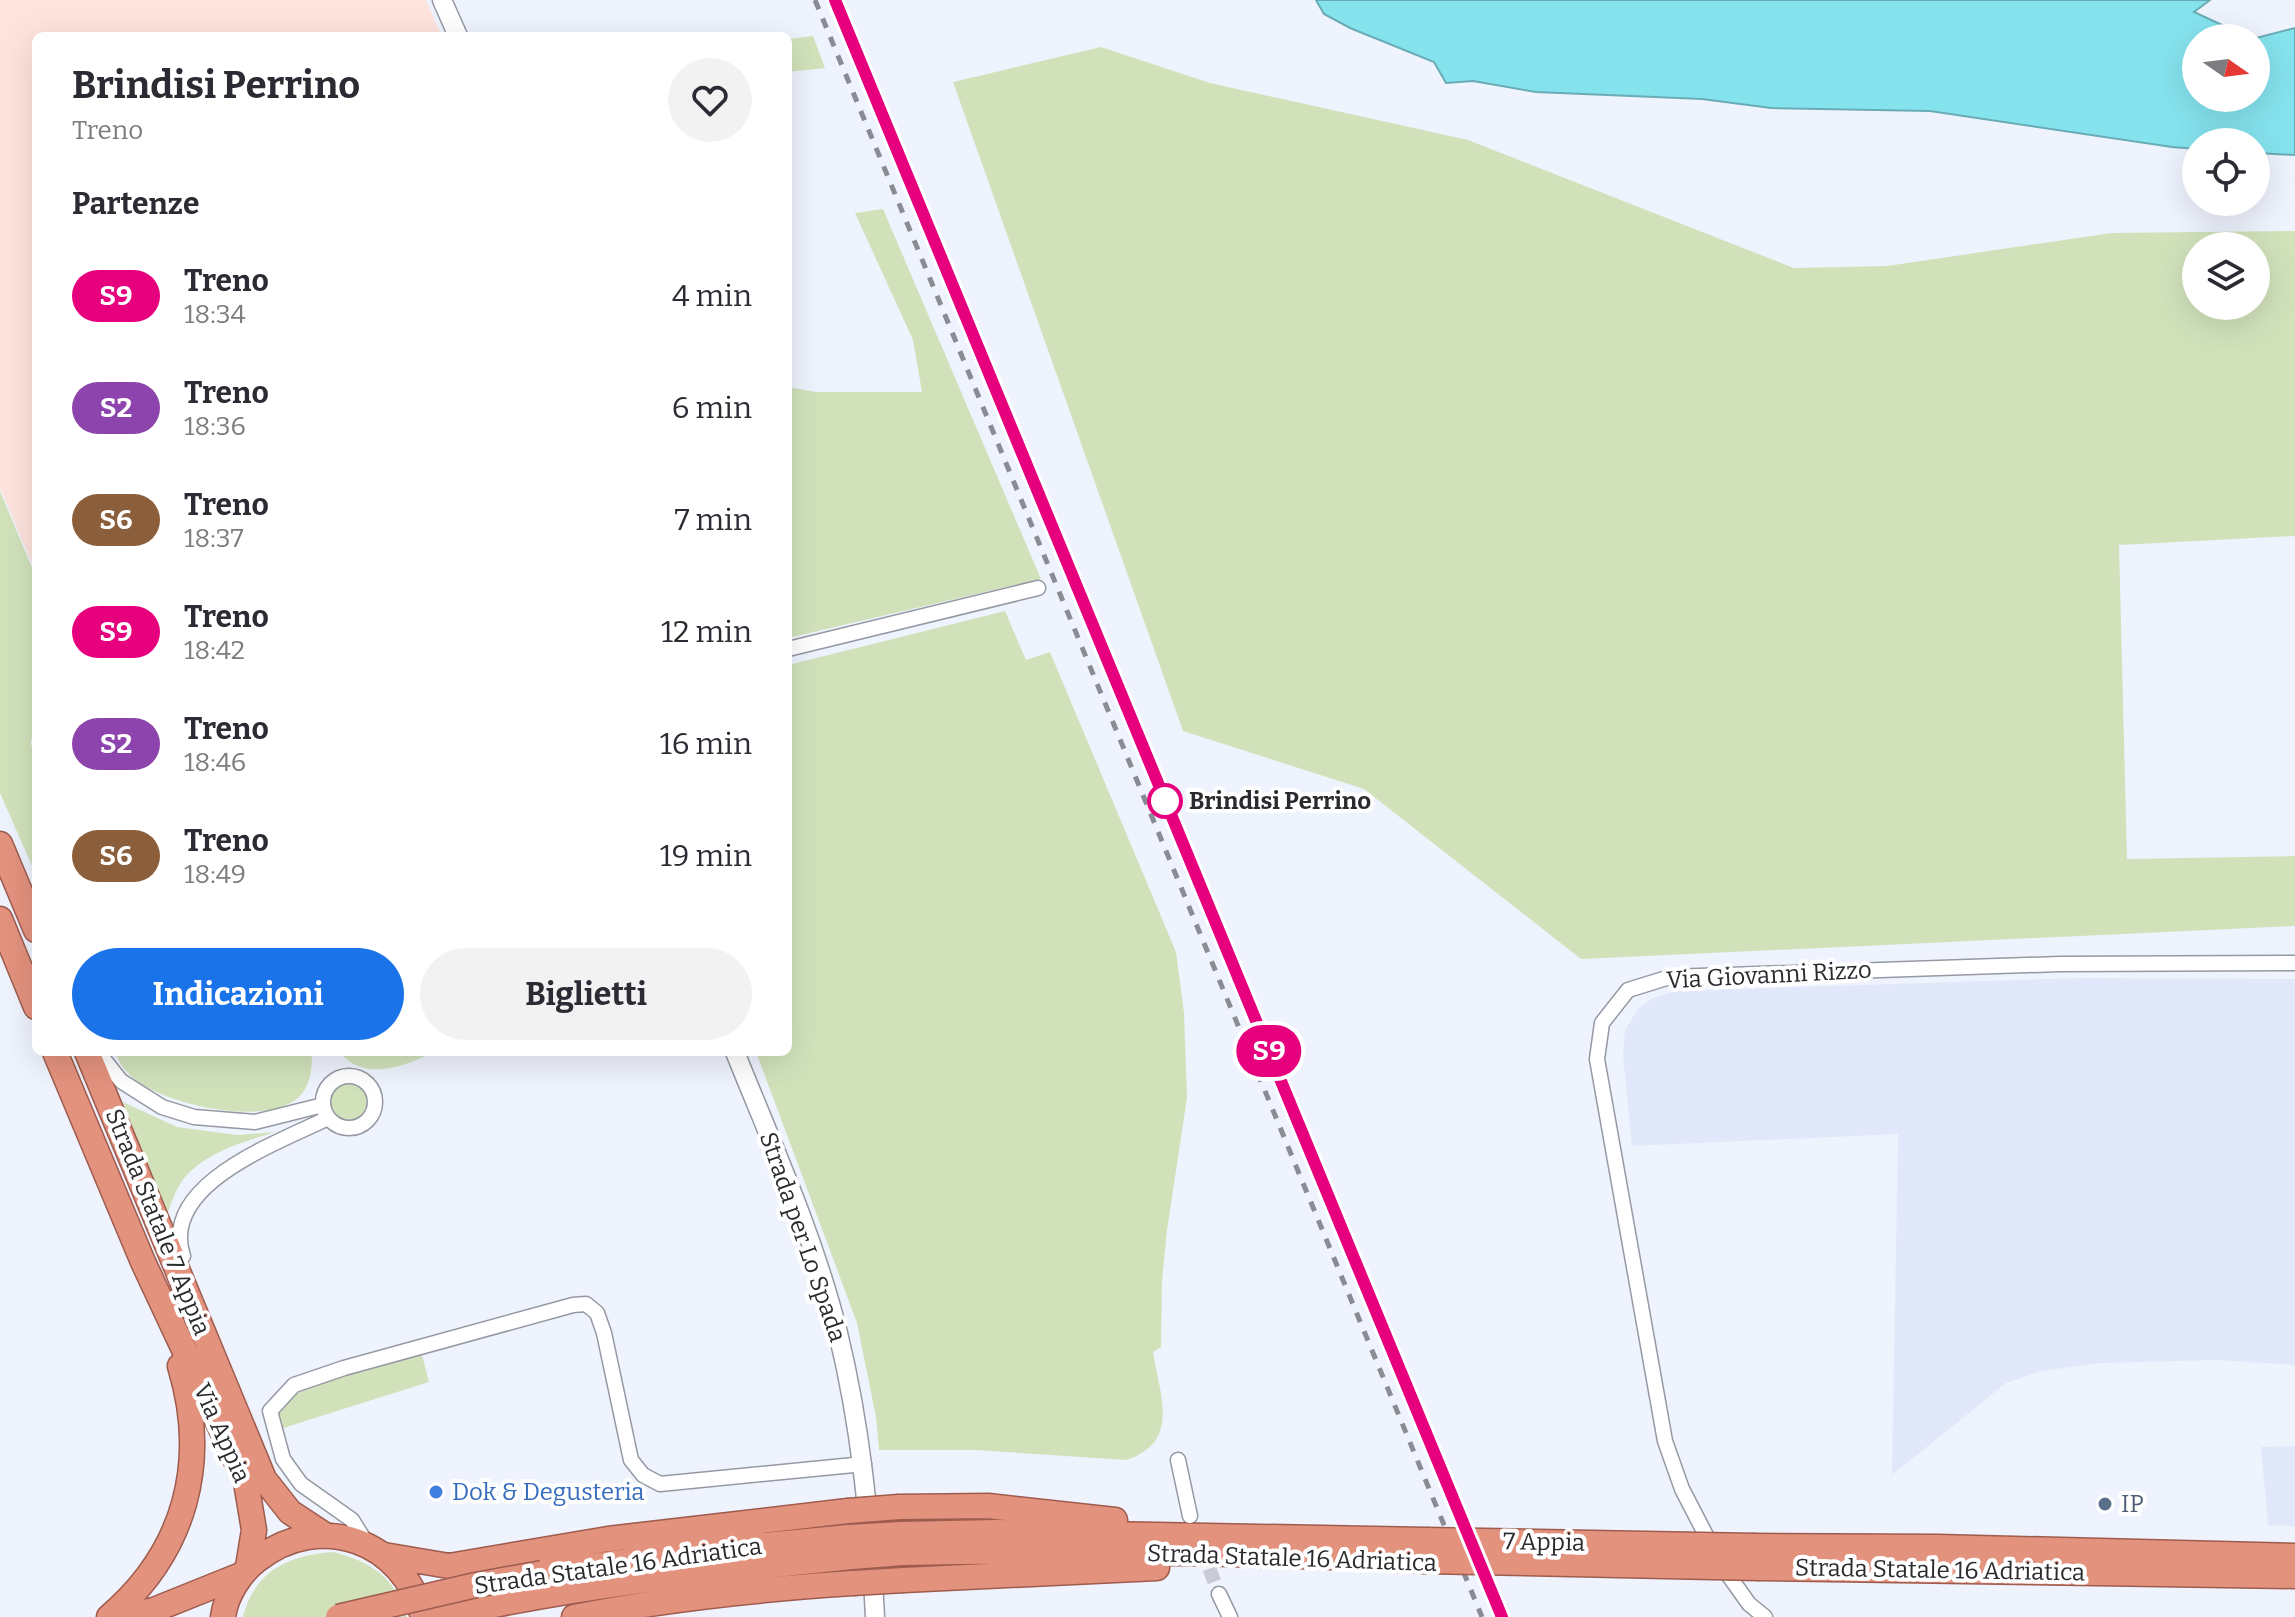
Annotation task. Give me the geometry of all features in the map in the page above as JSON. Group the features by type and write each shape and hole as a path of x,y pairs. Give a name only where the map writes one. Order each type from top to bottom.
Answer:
{"highway":[{"path":"0,844 32,920"},
{"path":"0,919 32,997"},
{"name":"Strada Statale 7 Appia","path":"57,1056 143,1262"},
{"name":"Strada Statale 7 Appia","path":"89,1056 251,1450 270,1488 290,1512 325,1535"},
{"path":"109,1617 136,1591 168,1548 187,1496 192,1446 187,1389 143,1262"},
{"name":"Via Appia","path":"143,1262 246,1482 254,1530 244,1571"},
{"path":"120,1617 165,1614 244,1571 271,1549 297,1538 325,1535 346,1538 375,1550 449,1566 608,1539 848,1511 988,1506 1120,1521 1208,1524 1276,1546"},
{"name":"7 Appia","path":"901,1544 997,1532 1425,1551 1757,1557"},
{"name":"Strada Statale 16 Adriatica","path":"439,1617 545,1583 693,1552 901,1544"},
{"path":"574,1617 631,1605 751,1589 1202,1566 1276,1546"},
{"name":"Strada Statale 16 Adriatica","path":"1757,1557 1938,1547 2295,1556"},
{"path":"375,1550 404,1575 419,1599 423,1617"},
{"name":"Strada Statale 16 Adriatica","path":"1757,1557 2295,1576"},
{"path":"223,1617 224,1606 244,1571"},
{"name":"Strada Statale 16 Adriatica","path":"338,1617 476,1585 545,1583"}],"street":[{"path":"442,0 456,32"},
{"path":"792,648 1038,588"},
{"name":"Via Giovanni Rizzo","path":"1765,1617 1749,1604 1726,1573 1682,1489 1665,1441 1597,1059 1602,1023 1628,990 1670,977 1815,970 2060,964 2295,963"},
{"path":"101,1056 121,1081 162,1107 194,1117 255,1122 325,1111 231,1167 203,1188 183,1215 177,1240 222,1349 230,1378 228,1393"},
{"name":"Strada per Lo Spada","path":"737,1056 816,1259 838,1331 864,1464 875,1617"},
{"path":"375,1550 352,1520 301,1484 283,1459 270,1411 294,1385 344,1368 573,1305 586,1304 597,1313 631,1460 643,1475 660,1484 864,1464"},
{"path":"1178,1460 1190,1516"},
{"path":"1219,1594 1230,1617"}],"shaded area":[{"path":"0,0 426,0 440,32 32,32 32,564 0,488"},
{"path":"2081,978 2295,979 2295,1365 2217,1360 2101,1363 2041,1371 2006,1383 1892,1475 1898,1134 1632,1146 1623,1055 1625,1030 1638,1009 1653,998 1675,991"},
{"path":"2295,1446 2295,1526 2268,1525 2261,1447"}],"green space":[{"path":"813,36 825,68 792,72 792,39"},
{"path":"1101,47 1210,83 1468,140 1794,268 1887,266 2111,233 2182,232 2182,320 2270,320 2270,232 2203,232 2295,231 2295,536 2119,545 2127,859 2295,856 2295,926 1581,959 1364,789 1183,731 953,82"},
{"path":"883,209 1041,579 792,637 792,388 816,392 922,392 913,340 855,213"},
{"path":"0,491 32,567 32,866 0,793"},
{"path":"1005,611 1026,660 1050,652 1176,952 1184,1013 1187,1098 1167,1230 1161,1347 1153,1352 1163,1416 1161,1430 1154,1442 1143,1452 1126,1460 976,1450 879,1450 876,1417 857,1323 757,1056 792,1056 792,664"},
{"path":"117,1056 312,1056 308,1083 298,1098 282,1107 262,1111 214,1109 189,1104 147,1087 132,1077"},
{"path":"344,1056 425,1056 385,1069 360,1067"},
{"path":"348,1082 361,1088 367,1101 361,1114 348,1120 335,1114 329,1101 335,1088"},
{"path":"123,1102 177,1127 237,1135 275,1132 224,1150 201,1163 182,1181 167,1215"},
{"path":"422,1355 429,1382 280,1429 278,1411 286,1401 301,1392 343,1376"},
{"path":"333,1552 380,1573 396,1591 407,1617 243,1617 256,1588 276,1568 302,1557"}],"water":[{"path":"1316,0 2210,0 2194,12 2220,24 2182,24 2182,112 2270,112 2270,34 2295,28 2295,155 2270,154 2270,128 2182,128 2182,148 1930,111 1771,108 1702,99 1536,92 1473,81 1446,83 1434,62 1350,28 1324,14"}],"tunnel":[{"path":"1202,1549 1219,1594"}],"railway":[{"path":"815,0 1482,1617"},
{"path":"836,0 1502,1617"}],"train":[{"name":"S9","path":"835,0 1502,1617"}],"place":[{"name":"Brindisi Perrino","path":"1165,801"},
{"name":"Dok & Degusteria","path":"436,1492"},
{"name":"IP","path":"2105,1504"}]}
